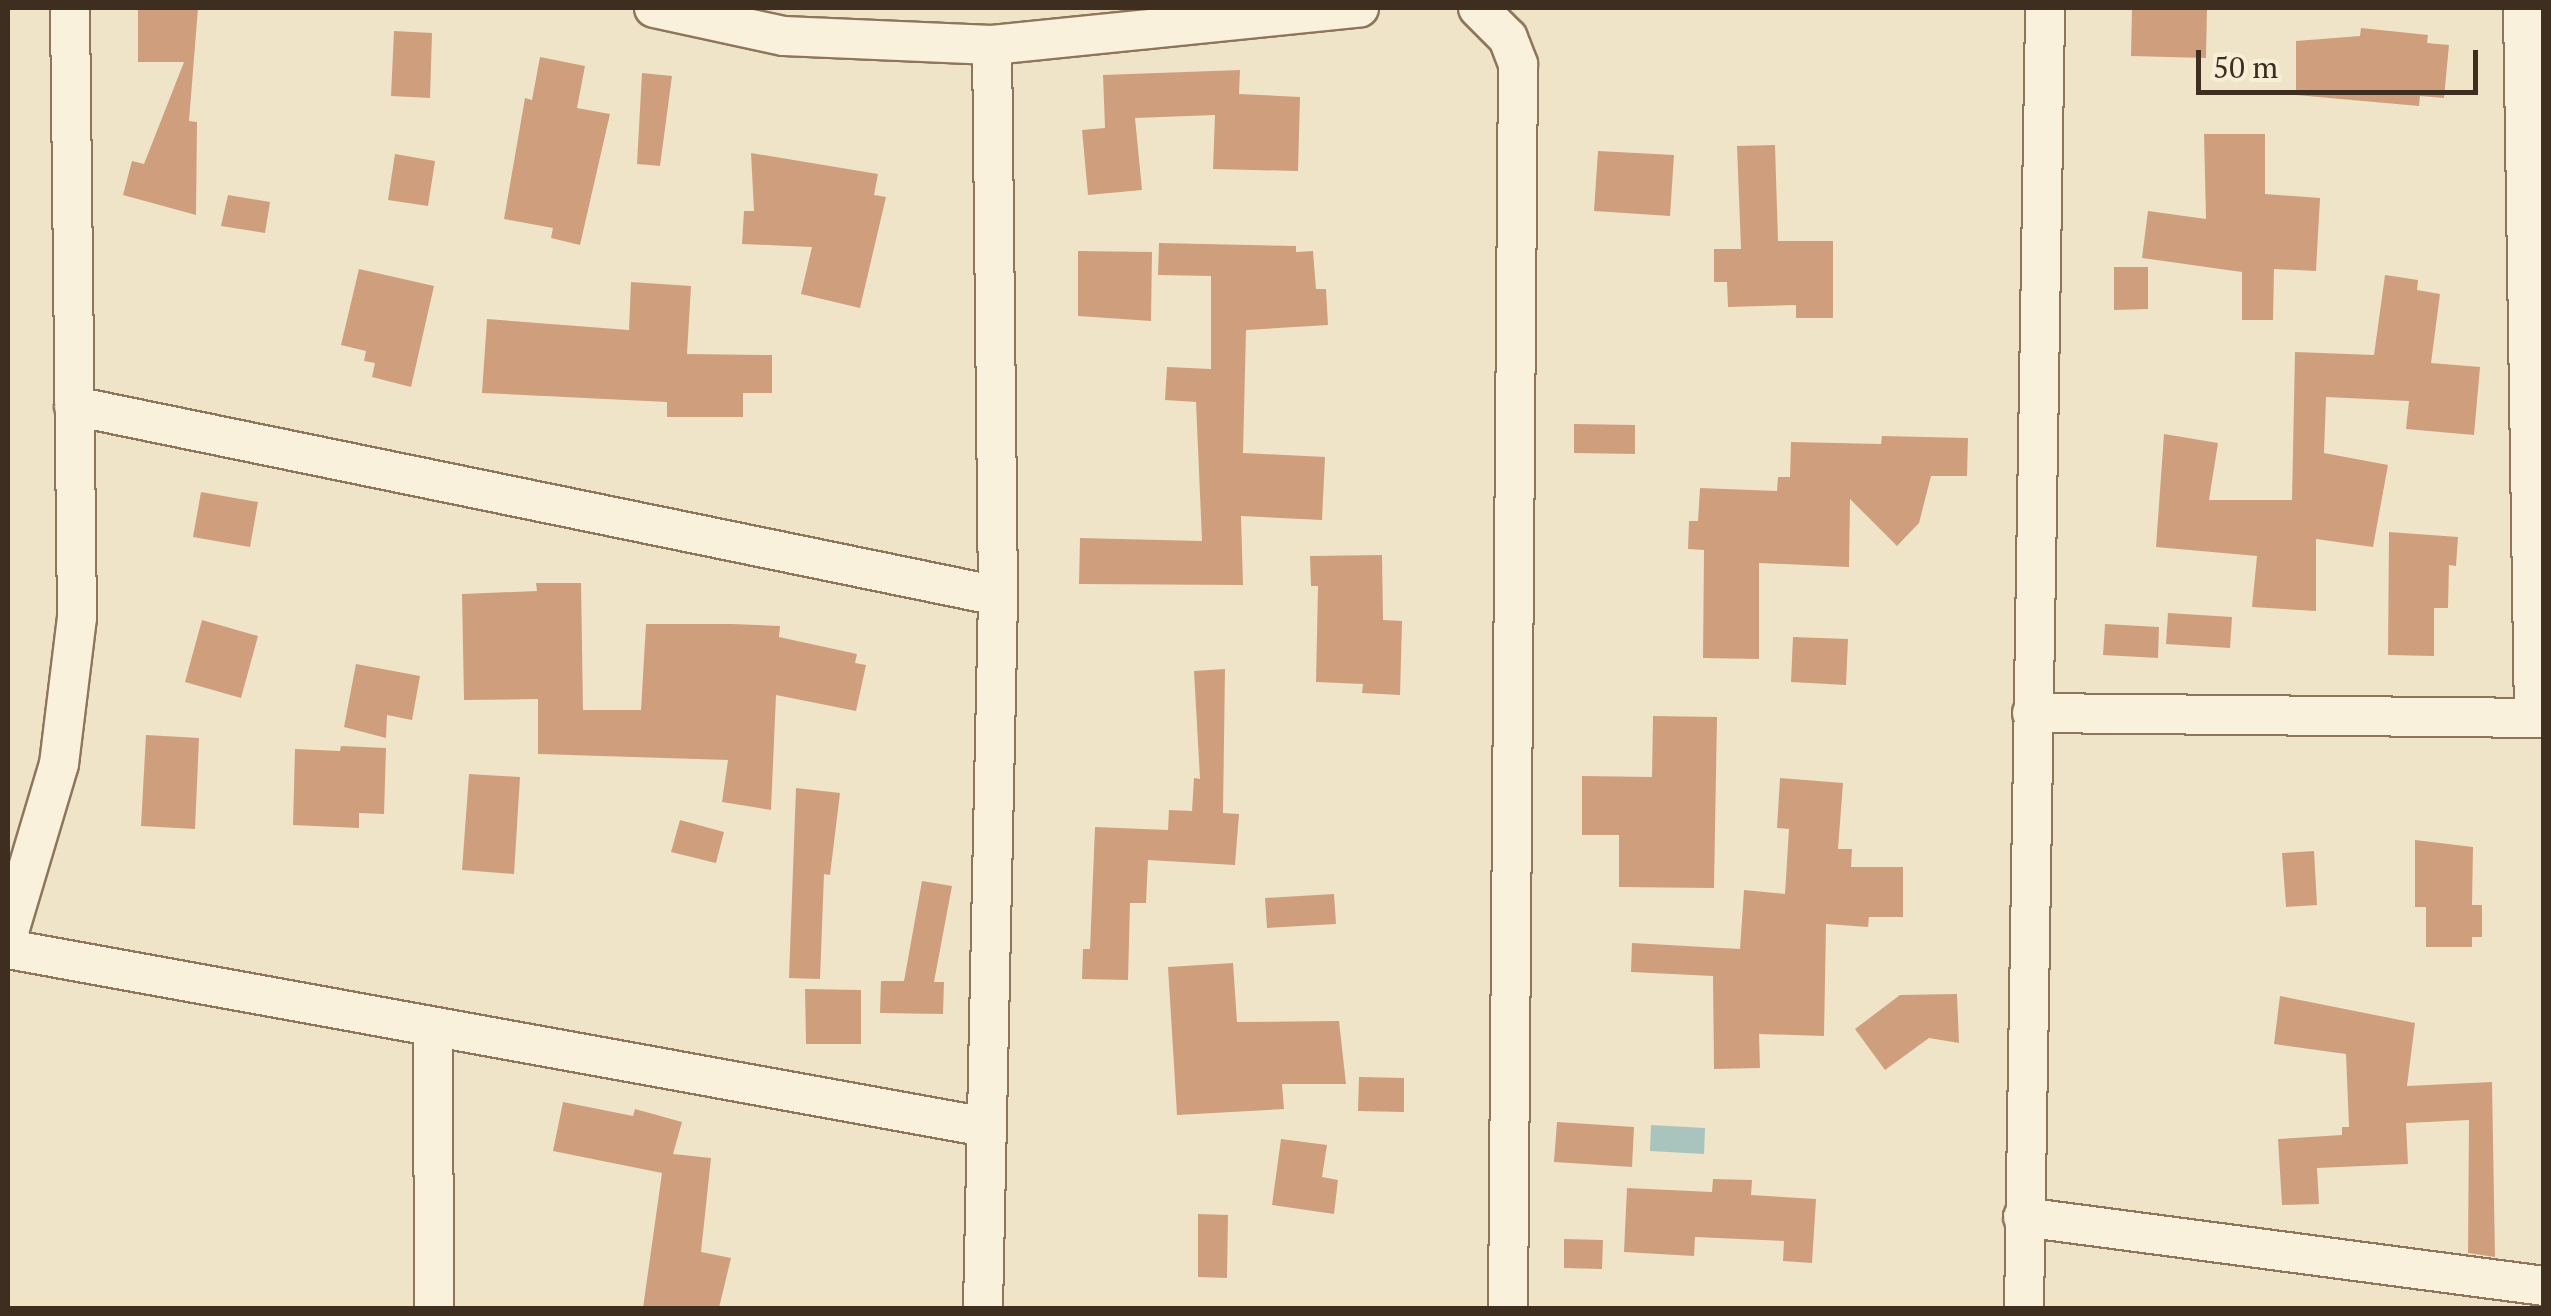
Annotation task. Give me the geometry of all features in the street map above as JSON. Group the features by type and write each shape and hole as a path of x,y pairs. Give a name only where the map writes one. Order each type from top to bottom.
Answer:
{"street":[{"path":"8,935 59,764 77,618 70,8"},
{"path":"654,8 784,36 992,45 1358,8"},
{"path":"2024,1308 2046,8"},
{"path":"1486,9 1518,64 1508,1308"},
{"path":"2032,714 2539,717 2530,11"},
{"path":"983,1308 998,596 992,45"},
{"path":"74,406 998,596"},
{"path":"8,949 986,1127"},
{"path":"433,1028 434,1308"},
{"path":"2023,1217 2544,1286"}],"water":[{"path":"1651,1125 1705,1128 1704,1154 1650,1151"}],"building":[{"path":"138,8 198,8 189,121 197,122 196,215 123,195 132,161 144,164 184,62 138,62"},
{"path":"2132,8 2207,8 2206,58 2131,56"},
{"path":"2361,28 2428,35 2427,43 2449,45 2444,98 2420,96 2419,106 2296,95 2296,41 2360,36"},
{"path":"394,31 432,33 430,98 391,96"},
{"path":"540,57 585,66 577,108 610,114 580,245 551,238 553,228 504,219 525,98 532,100"},
{"path":"1240,70 1239,94 1300,97 1298,171 1213,169 1215,115 1135,118 1142,190 1088,195 1082,130 1105,128 1103,75"},
{"path":"642,73 672,76 660,166 637,164"},
{"path":"2204,134 2265,134 2265,194 2320,198 2316,271 2274,269 2273,320 2242,320 2242,272 2142,258 2148,211 2206,219"},
{"path":"1775,145 1778,241 1833,241 1833,318 1796,318 1796,305 1728,307 1727,282 1714,282 1714,249 1741,249 1737,146"},
{"path":"1598,151 1674,155 1670,216 1594,211"},
{"path":"751,153 878,174 874,195 886,197 860,308 801,294 812,247 742,244 744,211 754,211"},
{"path":"395,154 435,161 428,206 388,200"},
{"path":"228,195 270,202 265,233 221,226"},
{"path":"1159,243 1296,246 1296,252 1313,251 1316,289 1326,289 1328,325 1246,330 1243,453 1325,457 1322,520 1241,516 1243,585 1079,584 1080,538 1202,541 1196,402 1165,400 1167,367 1211,369 1211,276 1158,275"},
{"path":"1078,251 1152,252 1151,321 1078,316"},
{"path":"2114,267 2148,267 2148,309 2114,310"},
{"path":"359,269 434,286 411,387 372,377 375,363 364,361 366,351 341,345"},
{"path":"2385,275 2418,280 2417,290 2440,294 2431,363 2480,367 2474,435 2406,429 2409,401 2326,397 2324,453 2388,465 2373,547 2316,539 2316,611 2252,607 2257,556 2156,547 2164,434 2218,443 2209,500 2292,500 2295,352 2374,355"},
{"path":"631,282 691,286 687,354 772,355 772,393 743,393 743,417 667,417 667,402 482,393 487,319 629,330"},
{"path":"1574,424 1635,425 1635,454 1574,453"},
{"path":"1882,436 1968,438 1967,476 1931,476 1919,523 1897,546 1850,499 1849,567 1759,563 1759,659 1703,658 1704,550 1688,549 1689,521 1698,521 1700,488 1777,491 1778,477 1790,477 1791,442 1881,444"},
{"path":"201,492 258,502 250,547 193,537"},
{"path":"2389,532 2458,537 2456,566 2449,565 2448,608 2434,608 2434,656 2388,655"},
{"path":"1382,555 1383,620 1402,621 1400,695 1362,693 1363,684 1316,682 1318,586 1311,586 1310,556"},
{"path":"536,583 581,583 583,710 641,710 646,624 732,624 780,626 779,637 857,654 855,663 866,665 856,711 776,695 771,810 722,802 728,760 538,754 538,699 464,700 462,594 537,591"},
{"path":"2168,613 2232,617 2230,648 2166,644"},
{"path":"202,620 258,636 241,698 185,682"},
{"path":"2105,624 2159,627 2158,658 2103,655"},
{"path":"1793,637 1848,639 1846,685 1791,682"},
{"path":"356,664 420,676 412,720 387,715 386,738 344,727"},
{"path":"1225,669 1223,813 1239,814 1235,865 1148,860 1146,903 1130,903 1128,980 1082,979 1083,949 1090,949 1095,827 1168,830 1169,810 1192,811 1194,778 1200,779 1194,671"},
{"path":"1653,716 1717,717 1714,888 1619,887 1619,835 1582,835 1582,776 1652,777"},
{"path":"146,735 199,738 195,829 141,826"},
{"path":"341,746 386,748 384,814 359,813 359,828 293,825 295,749 340,751"},
{"path":"469,774 520,777 514,874 462,870"},
{"path":"1780,778 1843,783 1838,849 1852,849 1851,867 1903,867 1903,917 1869,917 1868,927 1826,924 1824,1036 1759,1034 1760,1068 1714,1069 1713,976 1631,972 1632,943 1740,949 1744,890 1785,894 1789,829 1777,828"},
{"path":"796,788 840,793 830,875 824,874 820,979 789,978"},
{"path":"680,820 724,832 716,863 671,852"},
{"path":"2415,840 2473,847 2472,905 2482,905 2482,937 2472,937 2472,947 2426,947 2426,907 2415,907"},
{"path":"2314,851 2317,905 2286,907 2282,853"},
{"path":"922,881 952,886 934,982 944,982 943,1014 880,1013 881,981 904,981"},
{"path":"1334,894 1336,924 1267,928 1265,898"},
{"path":"1233,963 1237,1022 1339,1021 1346,1084 1282,1084 1284,1109 1177,1115 1168,967"},
{"path":"805,989 861,990 861,1044 806,1044"},
{"path":"1957,994 1959,1043 1929,1038 1885,1070 1855,1029 1900,995"},
{"path":"2280,996 2415,1023 2407,1086 2492,1082 2495,1257 2468,1253 2469,1120 2406,1123 2408,1164 2317,1168 2319,1204 2282,1205 2278,1139 2342,1135 2342,1127 2349,1127 2346,1054 2274,1044"},
{"path":"1359,1077 1404,1078 1404,1112 1358,1111"},
{"path":"563,1102 633,1116 635,1109 682,1122 673,1154 711,1158 701,1252 731,1258 719,1308 643,1308 662,1173 553,1151"},
{"path":"1557,1122 1634,1127 1632,1167 1554,1162"},
{"path":"1281,1139 1327,1145 1322,1177 1338,1180 1334,1214 1272,1205"},
{"path":"1713,1179 1752,1180 1751,1195 1816,1199 1812,1263 1783,1261 1784,1241 1695,1237 1694,1256 1624,1252 1627,1188 1712,1192"},
{"path":"1198,1214 1228,1215 1227,1278 1198,1277"},
{"path":"1564,1239 1603,1240 1602,1269 1564,1268"}]}
